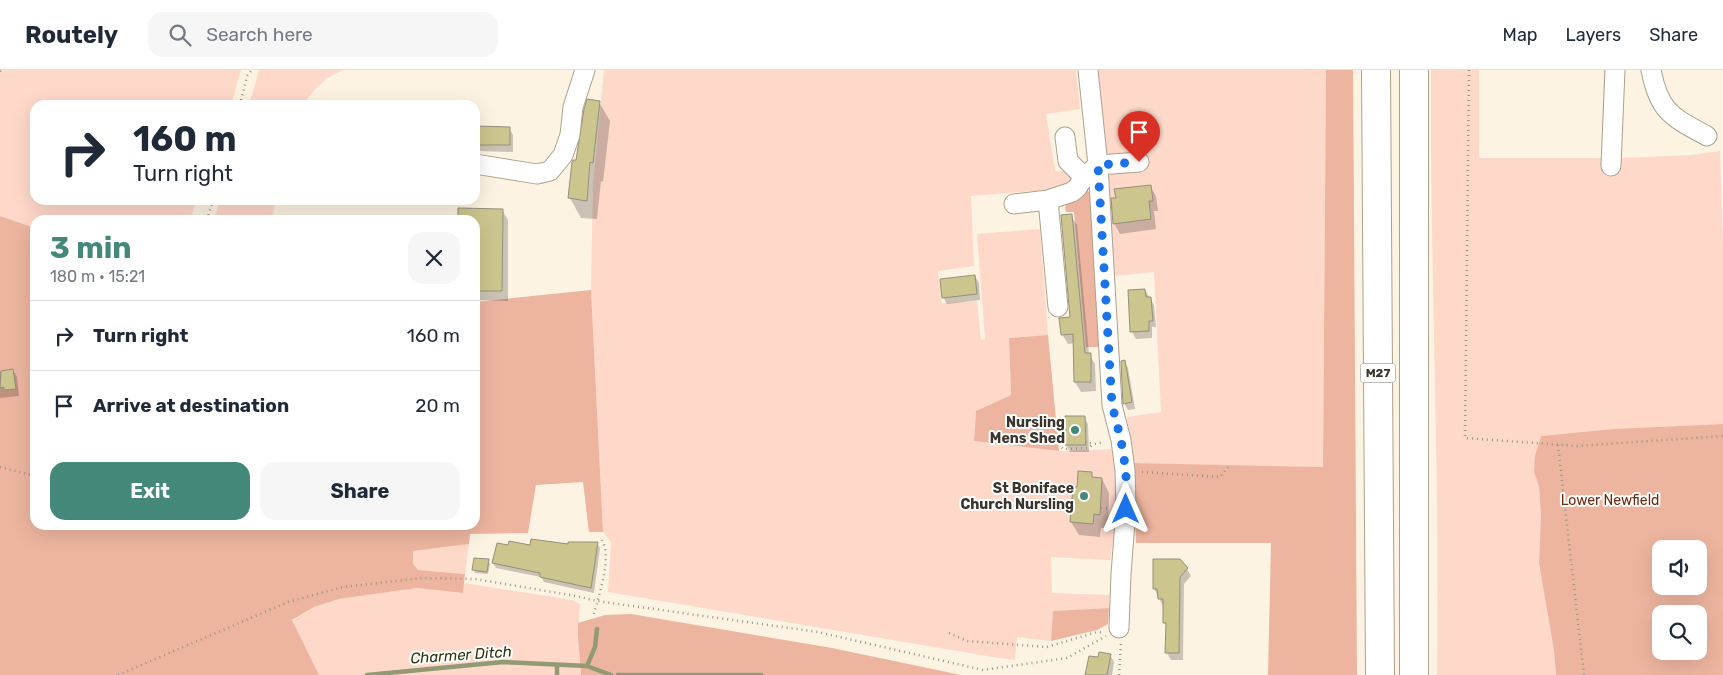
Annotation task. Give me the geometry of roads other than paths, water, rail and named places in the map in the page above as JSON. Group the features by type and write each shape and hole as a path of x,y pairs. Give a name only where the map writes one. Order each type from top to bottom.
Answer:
{"highway":[{"name":"M27","path":"1376,70 1380,675"},
{"name":"M27","path":"1414,70 1414,675"}],"street":[{"path":"480,165 537,174 550,171 564,155 570,135 574,107 585,70"},
{"path":"1088,70 1091,171 1112,405 1121,440 1126,471 1126,509 1119,628"},
{"path":"1611,166 1615,70"},
{"path":"1650,70 1653,82 1666,109 1672,116 1708,136"},
{"path":"1065,137 1068,161 1091,171 1139,162"},
{"path":"1014,204 1048,200 1072,192 1091,171"},
{"path":"1048,200 1058,307"}],"waterway":[{"path":"587,666 595,647 597,629"},
{"name":"Charmer Ditch","path":"367,675 503,662 587,666 611,675"},
{"name":"Charmer Ditch","path":"557,665 557,675"},
{"name":"Charmer Ditch","path":"618,675 761,675"}],"place":[{"name":"Nursling Mens Shed","path":"1075,430"},
{"name":"St Boniface Church Nursling","path":"1084,496"}],"park label":[{"name":"Lower Newfield","path":"1610,500"}]}
